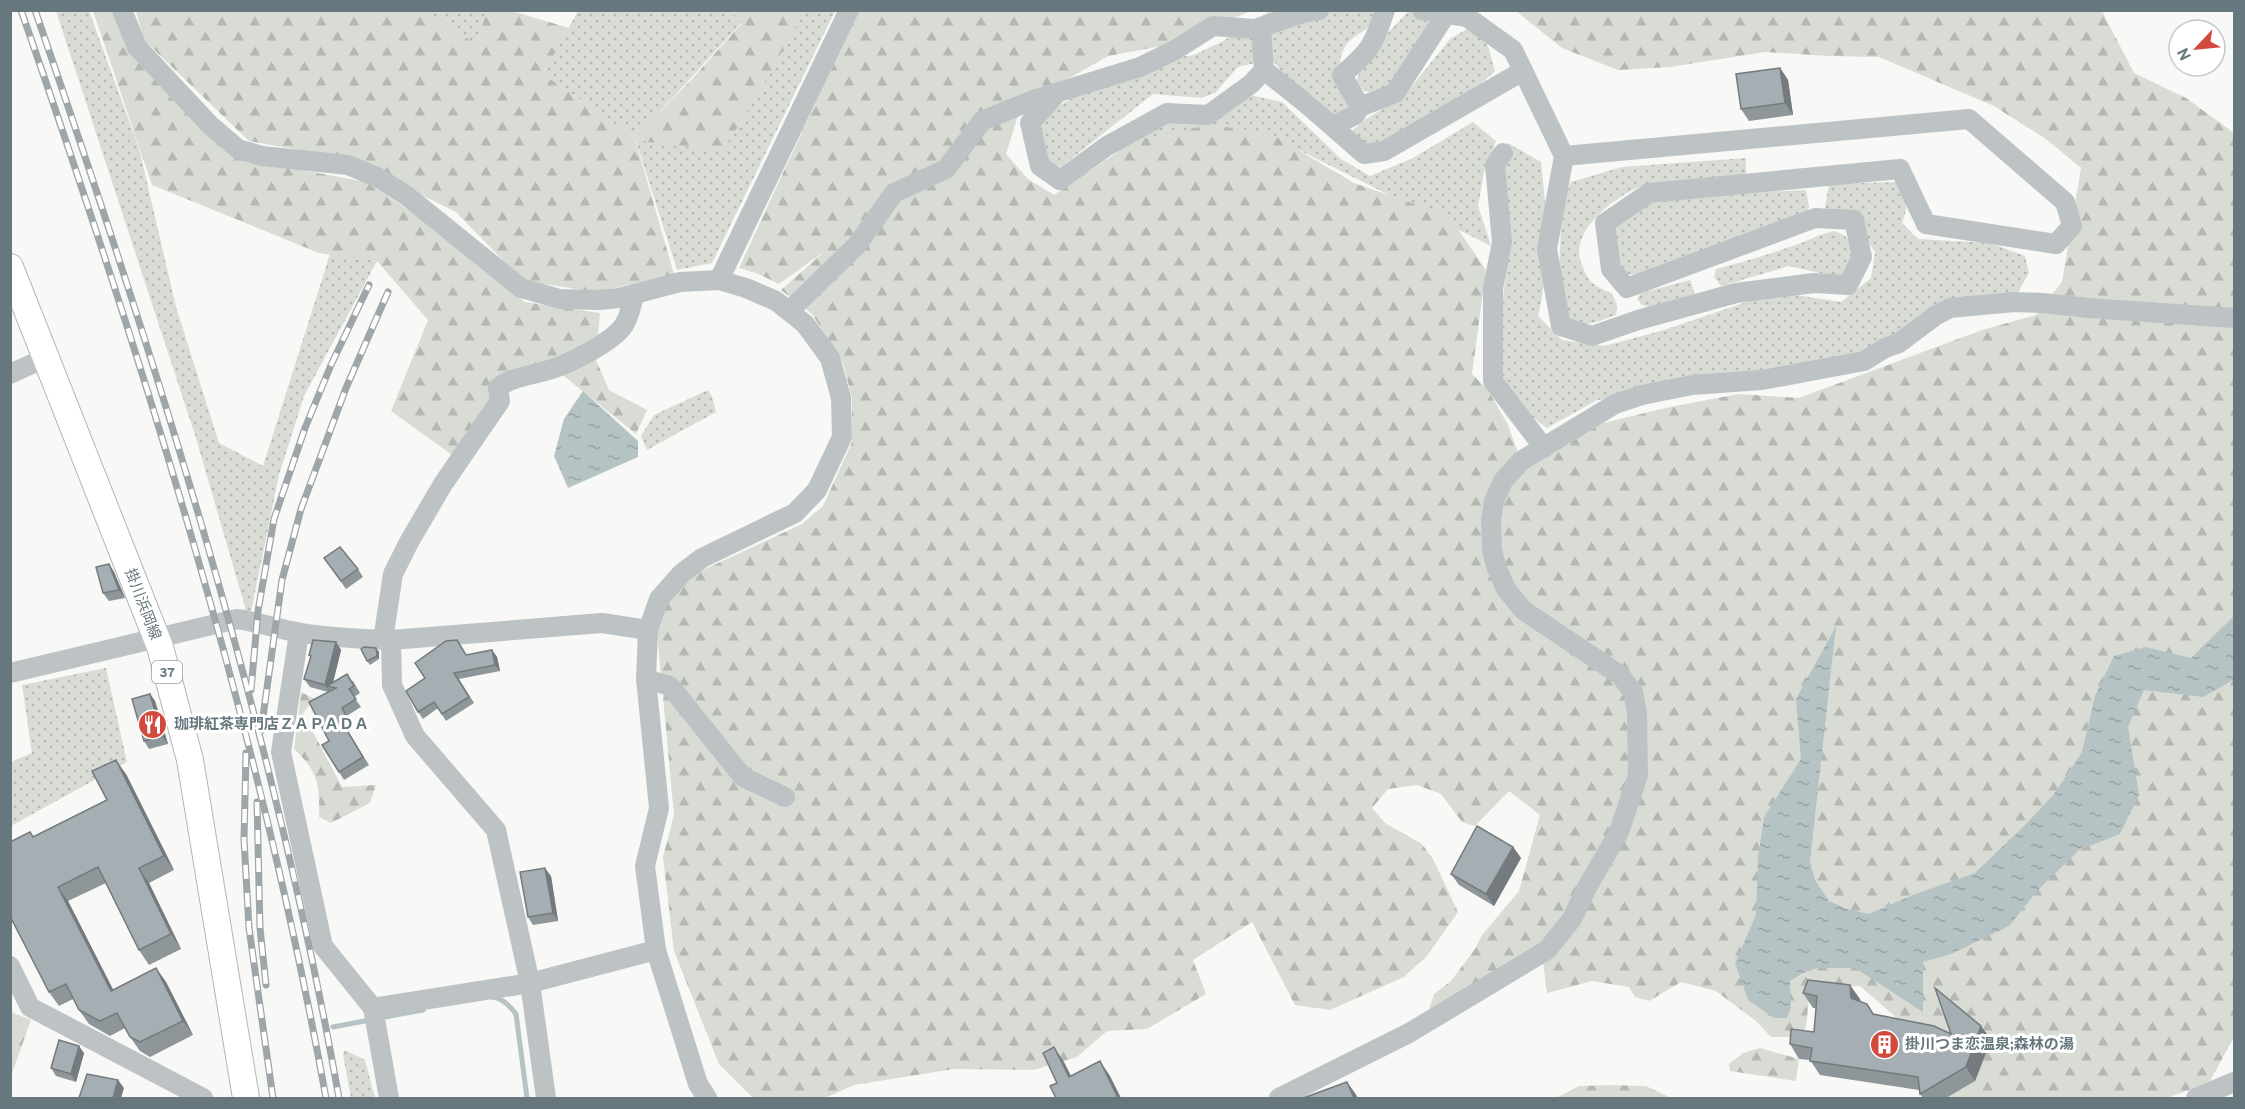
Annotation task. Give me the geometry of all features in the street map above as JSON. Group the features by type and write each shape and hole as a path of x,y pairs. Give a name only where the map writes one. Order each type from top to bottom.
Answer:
{"main road":[{"name":"掛川浜岡線","path":"10,267 157,639 190,760 246,1098"}],"street":[{"path":"122,10 137,47 210,125 238,149 262,156 348,165 377,177 407,196 508,279 529,291 560,299 599,300 680,282 719,280 746,288 776,301 805,324 830,358 841,398 842,436 817,490 795,513 702,558 682,573 659,599 648,630 646,679 660,808 645,866 656,951 700,1094"},
{"path":"719,280 849,10"},
{"path":"789,311 856,245 894,193 946,169 982,121 1033,100 1140,67 1175,50 1213,26 1255,29 1319,10"},
{"path":"1360,107 1342,75 1366,54 1378,31 1385,10"},
{"path":"1422,10 1467,17 1513,50 1564,156 1547,249 1561,326 1592,336 1638,320 1736,293 1814,283 1848,285 1862,257 1854,220 1815,218 1627,288 1611,269 1605,223 1648,193 1900,169 1926,224 2056,244 2072,226 2065,202 1969,119 1564,156"},
{"path":"1333,126 1355,115 1360,107 1395,93 1446,14"},
{"path":"1057,93 1030,123 1040,166 1060,180 1107,146 1167,113 1208,115 1251,84 1264,70 1261,27"},
{"path":"1264,70 1364,154 1384,151 1523,71"},
{"path":"1503,153 1495,165 1502,242 1493,288 1493,381 1544,448"},
{"path":"546,1098 530,982 496,830 415,736 392,685 387,640 393,574 443,484 500,401 498,388 507,381 548,370 592,351 622,327 629,314 634,294"},
{"path":"1279,1098 1409,1033 1547,950 1572,919 1586,889 1619,832 1638,775 1637,713 1633,692 1620,675 1523,610 1506,589 1496,566 1492,550 1491,520 1494,501 1503,481 1521,461 1614,404 1642,395 1692,385 1762,380 1864,361 1899,342 1950,308 2014,302 2043,303 2235,318"},
{"path":"10,374 47,357"},
{"path":"10,673 237,619 299,633 336,638 387,640 602,623 648,630"},
{"path":"299,633 281,752 323,946 373,1008 389,1098"},
{"path":"646,679 670,686 743,777 784,797"},
{"path":"373,1008 530,982 656,951"},
{"path":"10,966 30,1007 203,1098"},
{"path":"2196,1098 2235,1082"}],"green space":[{"path":"56,11 89,11 139,148 176,307 219,443 263,466 330,254 377,261 304,396 279,475 249,621 196,438"},
{"path":"93,11 115,11 244,159 366,182 427,222 525,302 600,313 596,360 609,390 647,410 636,434 554,368 498,388 459,460 391,411 428,320 377,261 319,253 152,185"},
{"path":"136,11 427,11 477,45 486,11 512,11 569,28 543,74 635,138 742,23 731,11 804,11 761,89 723,150 660,144 635,139 674,274 597,292 523,281 456,212 349,159 249,141 144,40"},
{"path":"427,11 486,11 477,45"},
{"path":"578,11 731,11 742,22 636,138 802,11 835,11 712,263 677,270 635,138 543,74"},
{"path":"858,11 1251,11 1168,45 1108,56 1021,106 1006,154 1028,179 1054,195 1134,141 1208,125 1268,132 1354,183 1449,216 1486,270 1472,374 1488,390 1508,425 1521,461 1570,431 1670,407 1739,394 1799,398 1982,330 2036,315 2062,282 2081,168 2046,139 1994,106 1879,57 1765,52 1670,67 1618,70 1562,48 1516,11 2102,11 2134,73 2186,98 2234,133 2234,1037 2209,1083 2167,1098 1940,1098 1956,1046 1907,1027 1860,986 1810,990 1803,1034 1794,1037 1771,1037 1756,1021 1716,991 1681,982 1649,1001 1635,997 1629,987 1592,981 1547,993 1542,954 1429,1009 1434,994 1451,981 1475,949 1482,935 1519,891 1540,815 1509,791 1475,826 1462,822 1441,794 1417,785 1388,789 1372,808 1385,823 1422,844 1433,859 1458,912 1427,956 1404,977 1330,1010 1295,1005 1252,922 1193,960 1206,994 1147,1029 1107,1031 1077,1057 1034,1070 954,1069 854,1085 825,1098 753,1098 719,1064 674,951 663,857 674,815 657,633 664,606 688,577 802,524 823,506 852,442 852,399 843,363 812,314 781,290 825,251 779,284 739,268"},
{"path":"1270,11 1383,11 1373,23 1353,38 1342,55 1341,75 1355,115 1328,118 1316,98 1289,82 1272,59 1238,67 1215,93 1201,98 1153,94 1062,166 1050,168 1036,140 1043,122 1060,105 1098,83 1159,60 1194,55 1225,40"},
{"path":"1409,11 1430,11 1427,33 1400,79 1377,94 1364,91 1356,82 1367,54"},
{"path":"1469,28 1478,30 1488,46 1495,71 1476,88 1371,149 1352,131 1366,119 1404,96 1450,39"},
{"path":"1232,91 1282,102 1341,159 1370,176 1413,158 1473,122 1496,141 1484,172 1478,206 1491,246 1283,142 1116,153 1161,111 1188,119"},
{"path":"1508,143 1541,162 1547,239 1545,276 1538,316 1562,340 1604,346 1661,331 1776,292 1841,302 1871,278 1875,252 1854,220 1825,208 1829,184 1897,182 1904,191 1906,201 1902,223 1918,239 1990,243 2025,256 2029,273 2015,297 1950,308 1885,348 1642,395 1597,400 1547,428 1524,411 1503,377 1497,354 1506,271 1503,153"},
{"path":"1746,158 1746,177 1648,184 1634,189 1600,213 1583,235 1579,247 1580,259 1591,281 1612,293 1617,305 1616,315 1588,324 1571,324 1559,275 1562,205 1571,182 1622,167"},
{"path":"1806,190 1809,207 1805,216 1637,276 1611,269 1610,230 1646,203 1707,194"},
{"path":"1834,231 1852,244 1851,263 1842,276 1789,266 1721,286 1714,277 1716,269"},
{"path":"1690,280 1695,294 1649,307 1642,305 1637,299 1641,293"},
{"path":"708,390 716,412 647,450 641,436 654,415"},
{"path":"106,668 127,762 11,826 11,762 32,753 22,685"},
{"path":"301,692 315,699 303,713 342,787 376,785 370,803 331,823 319,817 316,780 313,772 294,749"},
{"path":"11,1012 31,1020 11,1076"},
{"path":"1760,1048 1799,1059 1796,1081 1730,1071 1729,1064 1743,1053"},
{"path":"345,1050 365,1060 375,1098 351,1098 343,1055"},
{"path":"1579,1086 1646,1086 1671,1098 1556,1098"}],"water":[{"path":"583,391 638,441 638,457 568,488 554,456 564,419"},
{"path":"2234,616 2233,680 2203,697 2144,690 2128,727 2139,795 2120,834 2079,850 2038,890 2009,926 1951,954 1923,962 1923,1012 1855,968 1817,968 1790,981 1791,1007 1787,1018 1774,1018 1748,1000 1735,963 1756,915 1758,858 1764,817 1801,759 1796,699 1836,626 1810,862 1815,880 1829,901 1847,909 1869,914 1913,895 1975,873 2023,827 2054,794 2082,752 2095,696 2114,656 2145,647 2191,658"}],"building":[{"path":"1780,68 1785,103 1741,109 1736,74"},
{"path":"340,547 358,569 341,581 324,558"},
{"path":"109,564 119,590 103,593 96,567"},
{"path":"313,640 336,642 325,685 304,679"},
{"path":"457,640 466,655 492,650 495,665 454,673 469,697 442,714 434,702 418,712 406,691 425,678 415,663 446,641"},
{"path":"376,648 377,656 367,661 361,649"},
{"path":"347,674 354,686 349,689 356,699 342,708 348,719 342,722 363,757 339,772 322,745 329,741 309,702 336,688 327,686"},
{"path":"150,694 162,736 144,741 132,699"},
{"path":"116,760 164,856 139,868 171,934 139,950 98,867 58,887 111,991 156,968 183,1021 140,1042 130,1037 117,1013 100,1021 79,1010 66,984 49,992 10,916 10,842 30,832 33,837 107,800 92,771"},
{"path":"1477,826 1513,847 1486,894 1451,874"},
{"path":"545,868 553,913 528,917 520,872"},
{"name":"掛川つま恋温泉;森林の湯","path":"1808,980 1850,985 1851,998 1867,1004 1873,1014 1934,1026 1951,1034 1935,988 1981,1026 1966,1067 1920,1094 1918,1077 1810,1061 1812,1048 1790,1044 1791,1029 1814,1032 1817,996 1803,993"},
{"path":"59,1040 79,1046 71,1074 51,1068"},
{"path":"1054,1047 1069,1077 1100,1061 1118,1098 1056,1098 1050,1086 1057,1083 1043,1053"},
{"path":"87,1074 118,1080 113,1098 79,1098"},
{"path":"1347,1082 1354,1098 1303,1098"}],"waterway":[{"path":"491,997 502,1000 516,1014 527,1098"},
{"path":"379,1018 423,1010"},
{"path":"333,1027 370,1020"}],"railway":[{"path":"21,10 112,278 195,548 268,822 299,959 326,1098"},
{"path":"35,10 125,278 208,548 281,822 312,959 339,1098"},
{"path":"251,690 258,611 274,519 305,428 331,365 369,285"},
{"path":"261,731 282,580 301,509 346,388 388,292"},
{"path":"246,753 244,839 249,928 273,1098"},
{"path":"257,802 260,928 266,985"}],"place":[{"name":"珈琲紅茶専門店ＺＡＰＡＤＡ","path":"153,724"},
{"name":"掛川つま恋温泉;森林の湯","path":"1884,1044"}]}
